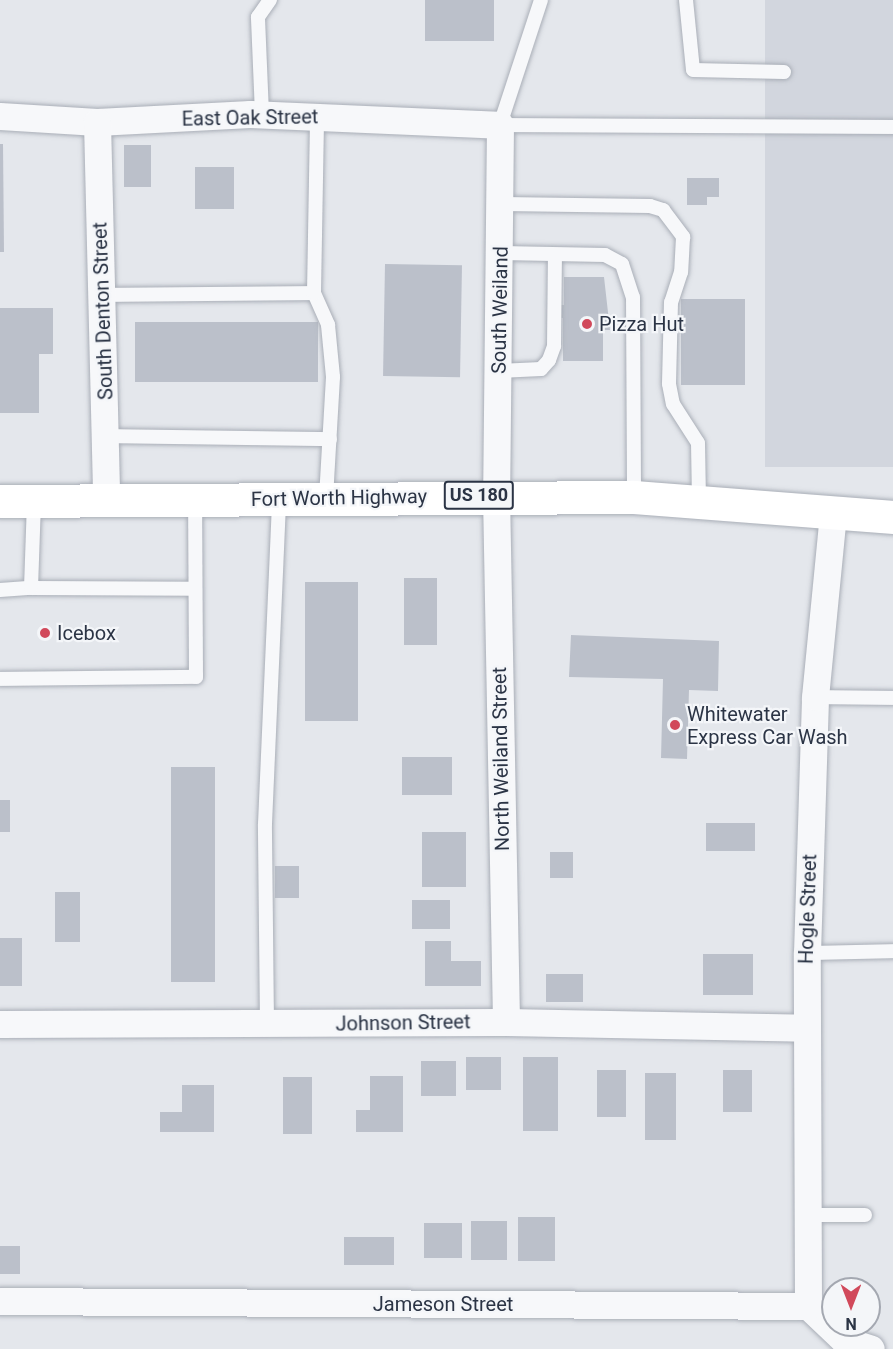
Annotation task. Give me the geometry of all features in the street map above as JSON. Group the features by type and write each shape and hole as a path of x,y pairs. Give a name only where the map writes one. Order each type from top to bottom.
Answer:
{"main road":[{"name":"Fort Worth Highway","path":"0,501 326,499 496,495 634,497 699,500 893,517"}],"street":[{"name":"East Oak Street","path":"0,116 97,122 262,114 500,125"},
{"name":"South Denton Street","path":"97,122 107,436 106,500"},
{"name":"South Weiland","path":"496,495 502,204 500,125"},
{"name":"North Weiland Street","path":"496,495 506,1022"},
{"name":"Hogle Street","path":"808,1306 806,1028 815,697 833,512"},
{"name":"Johnson Street","path":"0,1024 267,1025 506,1022 806,1028"},
{"name":"Jameson Street","path":"0,1301 808,1306"},
{"path":"808,1306 843,1340 871,1349"}],"lane":[{"path":"262,114 258,17 270,0"},
{"path":"541,0 500,125 893,127"},
{"path":"686,0 693,70 784,72"},
{"path":"317,116 315,293 328,325 333,377 326,499"},
{"path":"502,204 650,206 663,210 683,237 681,272 671,302 669,384 673,404 698,443 699,500"},
{"path":"501,254 605,255 622,264 630,279 634,497"},
{"path":"499,371 541,369 549,360 554,346 555,255"},
{"path":"102,295 315,293"},
{"path":"107,436 330,439"},
{"path":"0,679 196,677 195,499"},
{"path":"267,1025 265,824 279,499"},
{"path":"31,588 34,501"},
{"path":"0,590 31,588 195,589"},
{"path":"815,697 893,698"},
{"path":"807,952 893,951"},
{"path":"808,1215 865,1215"}],"shaded area":[{"path":"765,0 893,0 893,467 765,467"}],"building":[{"path":"425,0 494,0 494,41 425,41"},
{"path":"0,144 3,144 4,252 0,252"},
{"path":"124,145 151,145 151,187 124,187"},
{"path":"195,167 234,167 234,209 195,209"},
{"path":"687,178 719,178 719,197 707,197 707,205 687,205"},
{"path":"385,264 462,265 460,377 383,376"},
{"name":"Pizza Hut","path":"564,277 604,277 610,330 603,330 603,361 563,361 563,318 557,318 557,305 564,305"},
{"path":"681,299 745,299 745,385 681,385"},
{"path":"0,308 53,308 53,354 39,354 39,413 0,413"},
{"path":"135,322 318,322 318,382 135,382"},
{"path":"404,578 437,578 437,645 404,645"},
{"path":"305,582 358,582 358,721 305,721"},
{"name":"Whitewater Express Car Wash","path":"571,635 719,641 718,691 689,690 687,759 661,758 663,679 569,677"},
{"path":"402,757 452,757 452,795 402,795"},
{"path":"171,767 215,767 215,982 171,982"},
{"path":"0,800 10,800 10,832 0,832"},
{"path":"706,823 755,823 755,851 706,851"},
{"path":"422,832 466,832 466,887 422,887"},
{"path":"550,852 573,852 573,878 550,878"},
{"path":"275,866 299,866 299,898 275,898"},
{"path":"55,892 80,892 80,942 55,942"},
{"path":"412,900 450,900 450,929 412,929"},
{"path":"0,938 22,938 22,986 0,986"},
{"path":"425,941 451,941 451,961 481,961 481,986 425,986"},
{"path":"703,954 753,954 753,995 703,995"},
{"path":"546,974 583,974 583,1002 546,1002"},
{"path":"466,1057 501,1057 501,1090 466,1090"},
{"path":"523,1057 558,1057 558,1131 523,1131"},
{"path":"421,1061 456,1061 456,1096 421,1096"},
{"path":"597,1070 626,1070 626,1117 597,1117"},
{"path":"723,1070 752,1070 752,1112 723,1112"},
{"path":"645,1073 676,1073 676,1140 645,1140"},
{"path":"370,1076 403,1076 403,1132 356,1132 356,1110 370,1110"},
{"path":"283,1077 312,1077 312,1134 283,1134"},
{"path":"182,1085 214,1085 214,1132 160,1132 160,1112 182,1112"},
{"path":"518,1217 555,1217 555,1261 518,1261"},
{"path":"471,1221 507,1221 507,1260 471,1260"},
{"path":"424,1223 462,1223 462,1258 424,1258"},
{"path":"344,1237 394,1237 394,1265 344,1265"},
{"path":"0,1246 20,1246 20,1274 0,1274"}],"place":[{"name":"Pizza Hut","path":"587,324"},
{"name":"Icebox","path":"45,633"},
{"name":"Whitewater Express Car Wash","path":"675,725"}]}
